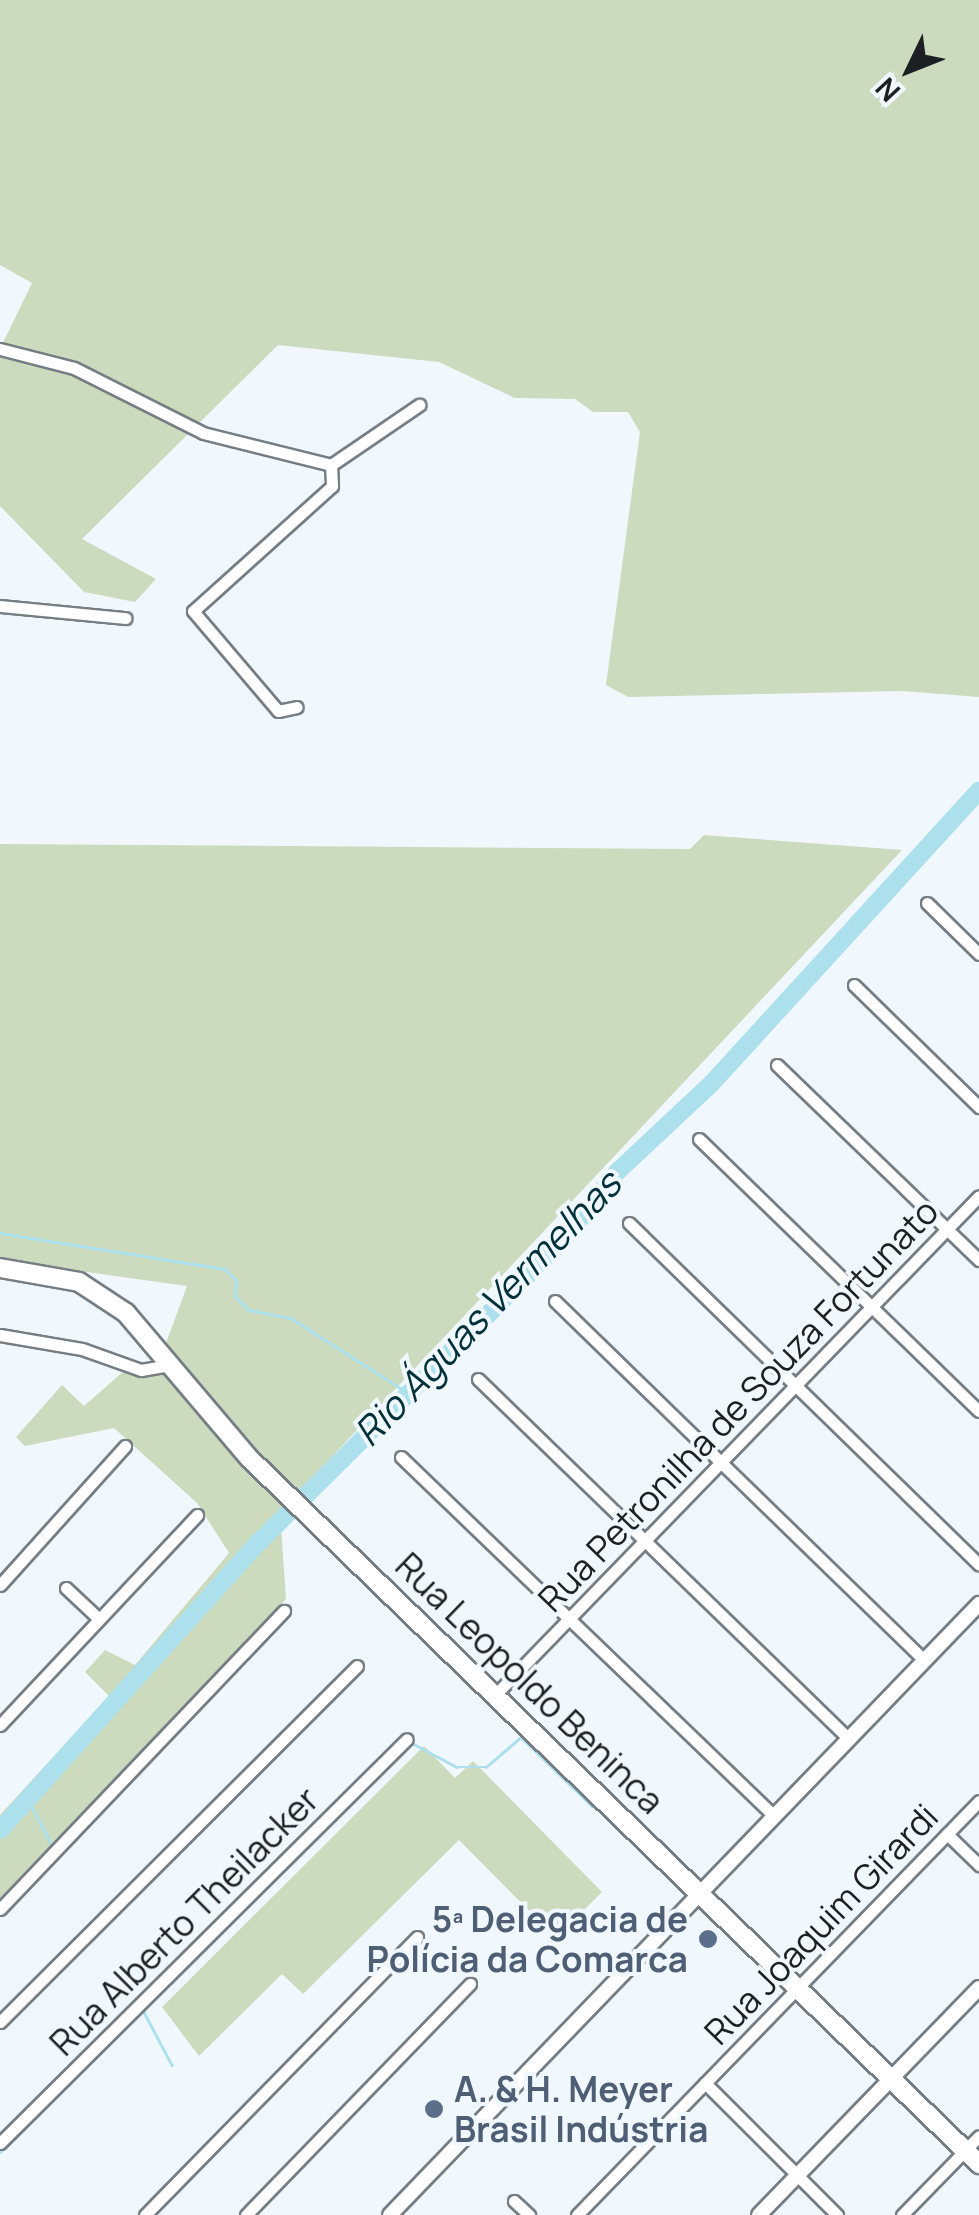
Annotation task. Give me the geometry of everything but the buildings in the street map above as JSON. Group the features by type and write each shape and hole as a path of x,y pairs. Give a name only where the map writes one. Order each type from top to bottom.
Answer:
{"main road":[{"name":"Rua Leopoldo Beninca","path":"0,1268 90,1287 126,1312 288,1496 891,2079 974,2150"}],"street":[{"path":"0,349 74,368 203,432 332,465 419,405"},
{"path":"297,707 278,711 192,611 332,486 332,465"},
{"path":"0,606 125,618"},
{"path":"927,903 979,954"},
{"path":"854,985 979,1107"},
{"path":"777,1065 979,1260"},
{"path":"699,1139 979,1410"},
{"name":"Rua Petronilha de Souza Fortunato","path":"495,1695 979,1196"},
{"path":"629,1223 979,1564"},
{"path":"555,1301 924,1660"},
{"path":"0,1336 82,1349 141,1370 170,1365"},
{"path":"478,1379 848,1738"},
{"path":"0,1585 125,1446"},
{"path":"401,1457 773,1815"},
{"path":"0,1725 196,1515"},
{"path":"66,1588 99,1619"},
{"path":"390,2215 979,1604"},
{"path":"0,1909 284,1611"},
{"path":"0,2022 357,1666"},
{"name":"Rua Alberto Theilacker","path":"0,2143 407,1739"},
{"name":"Rua Joaquim Girardi","path":"577,2215 979,1801"},
{"path":"947,1834 979,1865"},
{"path":"145,2215 417,1937"},
{"path":"246,2215 470,1984"},
{"path":"759,2215 979,1988"},
{"path":"705,2083 837,2215"},
{"path":"902,2215 974,2150"},
{"path":"514,2201 528,2215"}],"green space":[{"path":"0,0 979,0 979,697 902,691 628,697 606,685 640,432 628,412 593,412 575,399 515,398 439,362 278,345 82,539 156,579 135,602 84,592 0,506 0,349 32,283 0,265"},
{"path":"704,835 902,850 280,1512 286,1599 0,1898 0,1815 109,1696 85,1672 105,1650 135,1665 229,1553 197,1503 114,1428 25,1446 16,1437 62,1385 84,1406 124,1371 154,1376 187,1286 0,1260 0,844 690,849"},
{"path":"424,1746 455,1778 473,1761 602,1892 556,1938 459,1840 303,1994 282,1974 199,2056 162,2007"}],"waterway":[{"name":"Rio Águas Vermelhas","path":"0,1830 257,1544 563,1240 617,1172 712,1083 979,791"},
{"path":"0,1233 226,1269 237,1282 235,1296 249,1310 291,1318 410,1394"},
{"path":"0,2152 412,1743 457,1767 486,1767 521,1737 592,1806"},
{"path":"26,1795 52,1845"},
{"path":"144,2012 172,2065"}],"place":[{"name":"5ª Delegacia de Polícia da Comarca","path":"708,1939"},
{"name":"A. & H. Meyer Brasil Indústria","path":"434,2109"}]}
